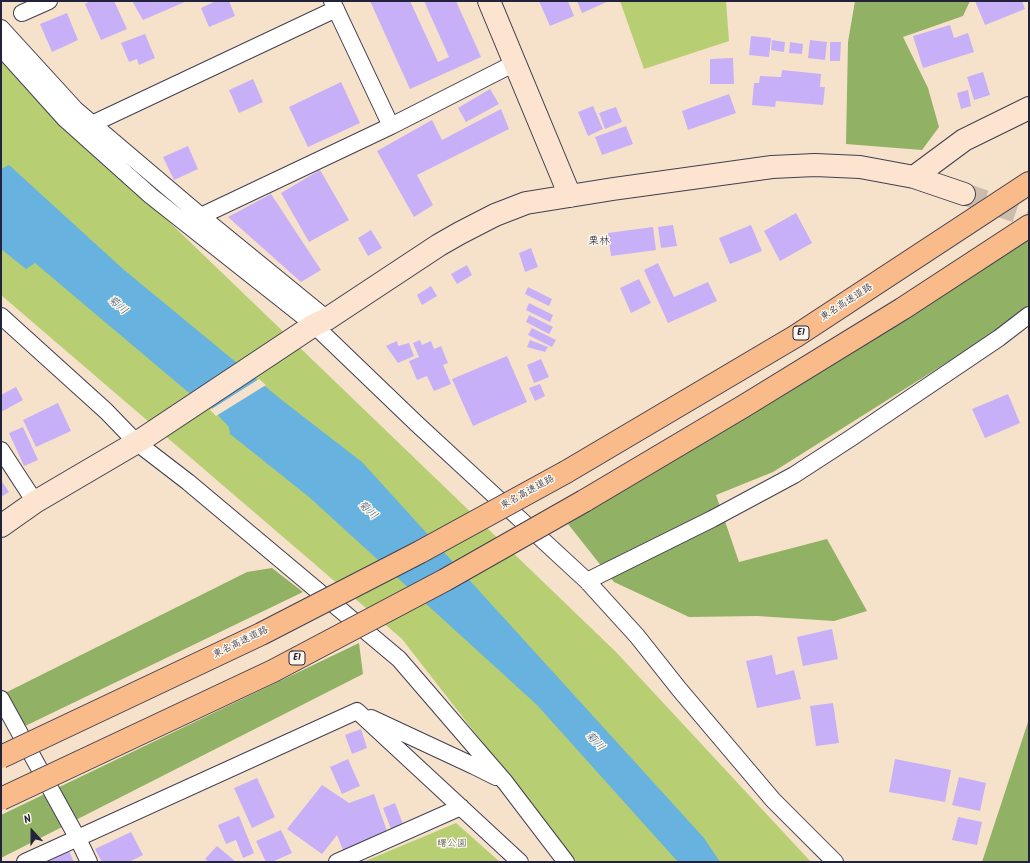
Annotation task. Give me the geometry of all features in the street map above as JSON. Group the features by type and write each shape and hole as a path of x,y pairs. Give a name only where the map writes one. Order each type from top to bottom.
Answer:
{"highway":[{"name":"東名高速道路","path":"1,757 261,634 420,552 566,472 796,336 1029,183"},
{"name":"E1","path":"1,799 273,671 445,580 584,501 744,406 896,313 1029,226"}],"street":[{"path":"22,13 49,1"},
{"path":"489,1 570,196"},
{"path":"92,124 334,5 391,126"},
{"path":"1,28 75,109 201,216 316,325 417,424 587,581 637,636 679,689 773,800 836,862"},
{"path":"1,48 64,118 145,191 316,325"},
{"path":"201,216 391,126 515,63"},
{"path":"914,177 964,140 1029,108"},
{"path":"1,526 35,502 140,440 439,245 495,215 526,203 772,167 815,165 860,167 914,177 964,194"},
{"path":"587,581 794,475 999,338 1029,315"},
{"path":"1,316 106,411 188,482 399,659 505,782 566,862"},
{"path":"1,450 35,502"},
{"path":"1,699 78,839 89,862"},
{"path":"25,862 357,711 505,782"},
{"path":"357,711 520,862"},
{"path":"337,862 461,807"}],"green space":[{"path":"620,1 726,1 729,41 644,69"},
{"path":"855,1 970,1 963,16 903,37 928,88 939,127 922,150 846,144 848,42"},
{"path":"1,60 616,652 811,862 571,862 535,810 402,639 1,295"},
{"path":"1029,236 1029,309 1008,324 773,472 716,495 739,562 827,539 867,611 834,621 757,616 689,617 614,582 568,524"},
{"path":"272,568 303,592 23,727 5,693 247,572"},
{"path":"359,643 363,674 1,858 1,815"},
{"path":"1029,719 1029,862 982,862"},
{"name":"曙公園","path":"456,823 500,862 363,862"}],"water":[{"name":"菊川","path":"9,165 123,269 283,401 362,462 704,838 720,862 678,862 537,705 309,497 230,434 229,427 203,399 188,392 35,263 26,269 1,249 1,169"}],"pier":[{"path":"259,379 266,385 216,416 210,410"}],"building":[{"path":"90,1 114,1 127,29 101,40 85,4"},
{"path":"132,1 187,1 143,20"},
{"path":"216,1 229,1 235,16 209,27 201,8"},
{"path":"370,1 410,1 438,62 449,57 424,1 456,1 481,57 410,89"},
{"path":"539,1 568,1 574,16 550,26"},
{"path":"577,1 609,1 582,13"},
{"path":"975,1 1022,1 1025,9 985,25"},
{"path":"67,13 78,40 52,52 40,24"},
{"path":"950,25 954,38 968,33 974,52 923,68 913,36"},
{"path":"145,34 155,58 139,65 137,59 129,62 121,43"},
{"path":"751,36 771,38 769,57 749,55"},
{"path":"772,40 785,42 784,52 771,50"},
{"path":"810,40 827,42 825,60 808,58"},
{"path":"790,42 803,44 802,54 789,53"},
{"path":"830,42 841,42 840,61 830,61"},
{"path":"733,58 734,84 710,84 710,59"},
{"path":"782,70 821,74 820,87 825,87 823,105 776,101 775,107 752,105 754,83 759,83 760,76 781,77"},
{"path":"983,72 990,95 974,100 967,77"},
{"path":"253,79 263,102 239,113 229,90"},
{"path":"341,82 360,123 308,147 289,107"},
{"path":"490,89 499,104 466,122 458,108"},
{"path":"968,90 971,106 961,109 957,93"},
{"path":"729,94 736,113 688,130 682,111"},
{"path":"593,106 603,129 588,136 578,112"},
{"path":"616,107 622,122 605,129 599,113"},
{"path":"501,109 509,129 417,175 433,205 414,217 377,151 432,120 442,140"},
{"path":"626,126 633,144 602,155 595,137"},
{"path":"188,146 198,169 174,180 163,157"},
{"path":"320,170 349,220 309,242 281,193"},
{"path":"271,194 321,270 301,282 228,217"},
{"path":"796,213 812,243 780,261 764,231"},
{"path":"673,225 677,246 661,248 658,227"},
{"path":"751,225 762,251 730,264 719,238"},
{"path":"653,227 656,250 611,256 608,233"},
{"path":"371,230 382,248 368,256 358,238"},
{"path":"531,248 538,267 525,272 519,253"},
{"path":"658,263 674,297 708,282 717,301 668,323 644,270"},
{"path":"467,265 472,275 457,284 451,274"},
{"path":"639,279 651,303 631,313 620,288"},
{"path":"431,286 437,296 422,305 417,295"},
{"path":"528,287 552,299 549,306 525,294"},
{"path":"529,303 553,315 550,322 526,310"},
{"path":"529,315 553,327 549,334 526,322"},
{"path":"532,328 556,340 552,347 528,335"},
{"path":"420,340 422,345 431,341 434,349 441,346 448,363 443,365 451,384 434,391 427,376 417,380 409,361 419,357 413,343"},
{"path":"530,340 548,347 545,352 527,347"},
{"path":"397,341 398,346 409,343 414,356 398,363 386,346"},
{"path":"507,356 527,402 473,426 452,379"},
{"path":"541,359 549,377 534,383 527,365"},
{"path":"540,384 545,396 535,401 529,388"},
{"path":"16,387 23,400 1,412 1,395"},
{"path":"1008,394 1020,423 985,438 972,409"},
{"path":"58,403 71,431 36,447 23,420"},
{"path":"23,427 38,460 24,466 9,433"},
{"path":"1,480 9,492 1,497"},
{"path":"832,629 838,659 803,666 797,637"},
{"path":"772,655 776,675 794,670 801,699 757,708 746,661"},
{"path":"833,703 839,743 816,746 810,706"},
{"path":"361,729 367,748 352,754 345,735"},
{"path":"348,759 360,786 342,794 330,767"},
{"path":"895,759 951,770 945,802 889,792"},
{"path":"959,777 986,783 980,811 952,805"},
{"path":"257,778 275,817 252,828 234,788"},
{"path":"322,785 349,803 374,794 387,831 343,850 337,835 322,854 287,829"},
{"path":"395,803 403,824 391,829 383,808"},
{"path":"239,816 254,853 243,858 236,840 226,844 218,825"},
{"path":"958,817 982,822 977,845 952,840"},
{"path":"281,830 292,853 272,862 266,862 256,841"},
{"path":"131,832 143,855 129,862 102,862 95,849"},
{"path":"217,846 236,862 209,862 205,859"},
{"path":"69,851 74,862 46,862"}],"tunnel":[{"path":"964,194 1029,216"}],"district":[{"name":"栗林","path":"599,242"}]}
